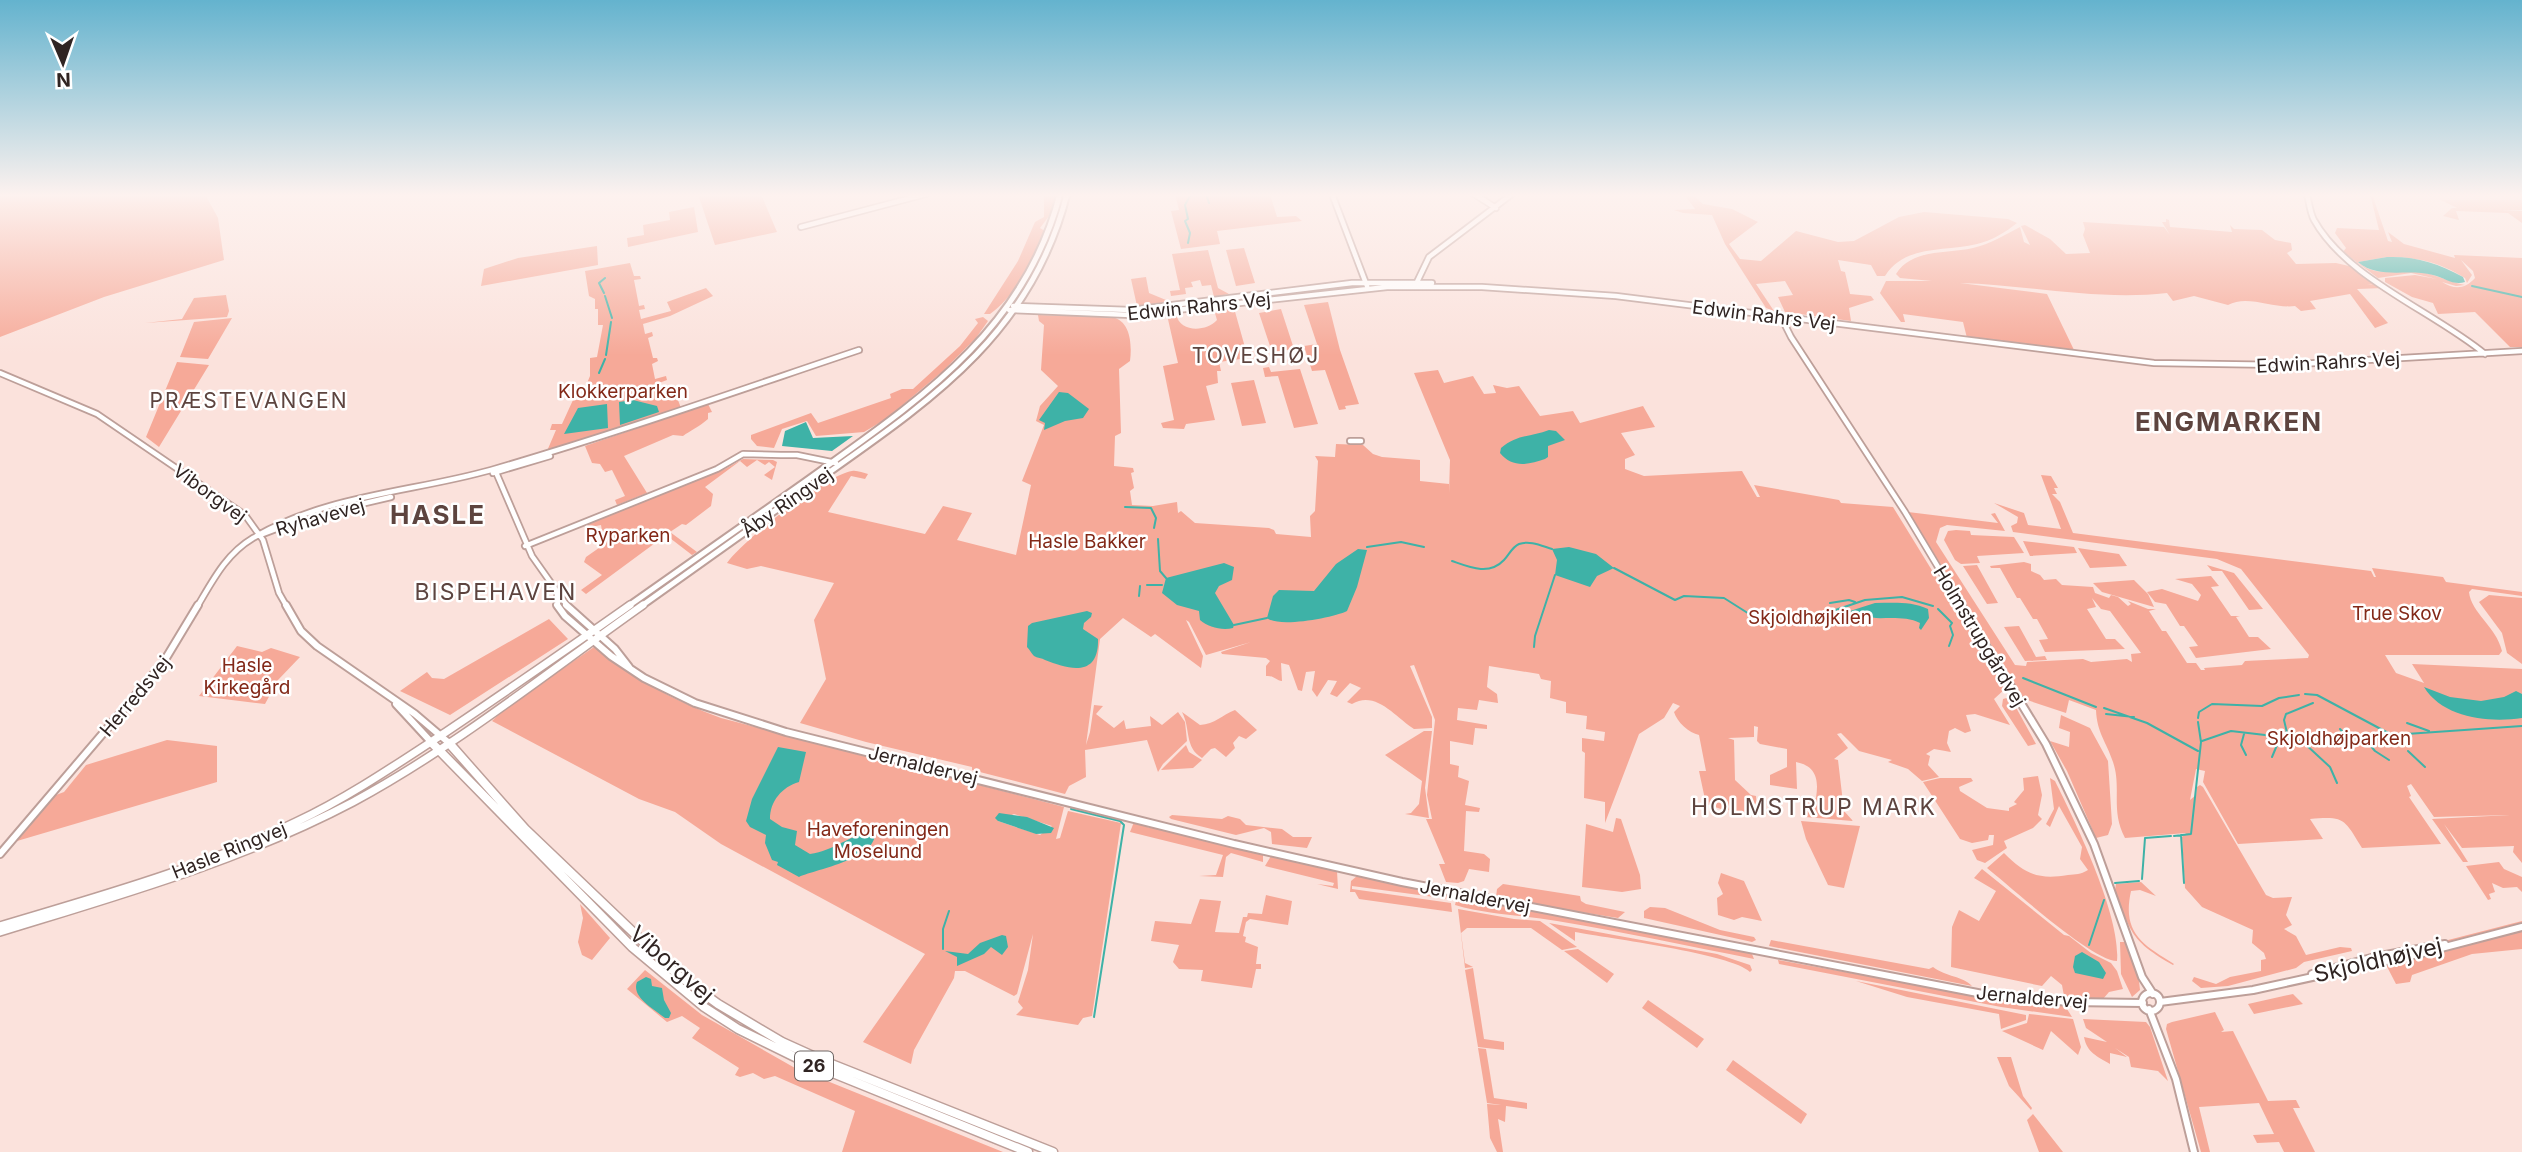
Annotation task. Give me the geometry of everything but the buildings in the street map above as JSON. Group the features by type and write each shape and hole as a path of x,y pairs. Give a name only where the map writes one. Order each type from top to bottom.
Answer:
{"main road":[{"name":"Åby Ringvej","path":"1011,308 1043,248"},
{"name":"Åby Ringvej","path":"435,747 837,463 936,384 1011,308 1050,248"},
{"name":"Viborgvej","path":"445,739 525,829 678,975 718,1004 782,1042 824,1061 1053,1152"},
{"name":"Viborgvej","path":"435,747 639,954 704,1007 748,1034 803,1061 1028,1152"},
{"name":"Hasle Ringvej","path":"0,926 124,890 237,849 342,799 435,747"},
{"name":"Hasle Ringvej","path":"0,932 163,883 257,848 354,801 435,747"}],"street":[{"path":"1352,248 1367,289"},
{"path":"1419,284 1420,270 1429,257 1441,248"},
{"path":"2336,248 2343,256 2483,352"},
{"name":"Edwin Rahrs Vej","path":"1011,308 1109,311 1156,309 1365,283 1419,284 1606,292 2088,356 2186,364 2283,365 2522,350"},
{"name":"Edwin Rahrs Vej","path":"1011,308 1107,315 1157,313 1419,284"},
{"name":"Holmstrupgårdvej","path":"1780,316 1912,523 2046,744 2094,844 2142,977 2160,1002"},
{"name":"Ryhavevej","path":"260,534 302,515 495,471 859,350"},
{"name":"Viborgvej","path":"0,373 97,414 238,509 260,534 279,593 302,631 317,646 415,714 445,739"},
{"path":"1350,441 1361,441"},
{"path":"525,546 717,469 747,454 760,457 797,455 837,463"},
{"path":"495,471 525,546 557,593"},
{"name":"Herredsvej","path":"0,854 163,663 227,558 237,547 260,534"},
{"name":"Jernaldervej","path":"557,593 618,652 629,667"},
{"name":"Jernaldervej","path":"557,593 557,605 589,638 644,678 681,698 769,726 1247,847 1457,893 1988,995 2150,1007"},
{"name":"Viborgvej","path":"392,700 435,747"},
{"name":"Skjoldhøjvej","path":"2160,1002 2233,993 2289,982 2522,927"},
{"name":"Holmstrupgårdvej","path":"2142,977 2144,994 2150,1007"},
{"path":"2144,994 2153,995"},
{"path":"2160,1002 2150,1007 2180,1093 2194,1152"}],"green space":[{"path":"0,248 222,248 224,260 104,297 0,337"},
{"path":"597,248 598,265 481,286 484,269 518,258"},
{"path":"1024,248 1037,248 1008,298 990,314 984,314"},
{"path":"1244,248 1255,283 1236,286 1226,250"},
{"path":"1727,248 1732,248 1740,259 1761,261 1776,248 1951,248 1914,254 1893,266 1885,276 1877,276 1871,265 1838,260 1841,271 1845,272 1850,294 1871,296 1874,300 1849,308 1851,321 1785,312 1778,297 1793,295 1785,281 1756,284 1774,311 1766,308"},
{"path":"1972,248 2059,248 2066,254 2090,253 2088,248 2292,248 2287,253 2296,264 2336,263 2349,266 2341,257 2375,283 2367,285 2379,283 2384,288 2357,289 2388,323 2375,328 2350,294 2310,301 2316,309 2301,311 2295,306 2252,301 2228,305 2194,296 2173,301 2167,293 2089,294 1960,283 2047,294 2074,350 1967,338 1963,322 1903,314 1905,322 1901,322 1880,293 1886,281 1932,281 1900,278 1896,274 1911,260 1921,256"},
{"path":"2346,248 2418,248 2455,258 2454,255 2522,258 2522,347 2510,347 2475,312 2438,314 2433,303 2412,297 2385,282 2385,278 2415,275 2437,279 2411,273 2378,278 2343,252","holes":["2387,257 2418,259 2437,264 2465,278 2467,283 2472,275 2461,260 2473,271 2475,278 2464,286 2456,287 2442,282 2456,286 2465,285 2422,272 2381,272 2358,262"]},
{"path":"1208,250 1218,288 1229,294 1214,297 1211,285 1202,286 1200,280 1191,282 1193,287 1185,288 1186,294 1171,296 1170,291 1180,290 1172,254"},
{"name":"Klokkerparken","path":"630,263 634,276 640,276 641,279 634,280 639,306 644,305 645,309 639,310 641,319 671,311 667,302 706,288 713,296 670,316 643,324 645,334 652,332 653,336 648,338 653,358 658,361 652,364 655,379 666,376 667,380 659,383 661,391 664,391 666,398 676,395 681,408 547,451 556,430 550,430 552,424 562,424 573,400 580,400 590,376 590,358 597,357 603,325 598,325 598,309 595,309 595,299 589,296 585,271"},
{"path":"1146,277 1149,293 1166,300 1165,305 1137,306 1131,279"},
{"path":"226,295 229,311 227,317 145,323 182,319 194,298"},
{"path":"1328,302 1340,350 1359,404 1345,406 1346,409 1339,410 1325,370 1312,371 1304,346 1317,344 1304,305"},
{"path":"1234,308 1248,358 1219,362 1221,371 1217,371 1218,383 1206,386 1215,420 1186,424 1184,429 1163,428 1161,423 1174,420 1163,366 1178,363 1167,315 1176,314 1183,325 1194,329 1207,327 1217,320 1214,310"},
{"path":"1281,309 1294,349 1272,352 1259,313"},
{"path":"1038,315 1112,317 1127,328 1131,355 1130,361 1119,369 1121,433 1115,436 1114,466 1133,468 1134,472 1131,473 1134,488 1130,491 1132,505 1153,506 1177,502 1178,513 1181,511 1195,523 1269,528 1276,534 1311,537 1310,516 1315,511 1318,461 1315,456 1335,457 1336,444 1363,445 1373,454 1382,457 1420,460 1420,481 1449,484 1449,493 1450,460 1414,373 1438,370 1444,383 1473,376 1484,394 1496,393 1493,385 1507,388 1519,386 1540,416 1573,411 1580,423 1643,406 1655,427 1621,433 1635,455 1625,459 1625,469 1644,476 1742,471 1757,497 1760,497 1754,485 1839,500 1841,503 1893,507 2005,689 1994,699 2010,725 1975,714 1966,715 1971,731 1965,733 1955,728 1949,731 1947,743 1951,752 1934,749 1926,754 1930,756 1928,765 1939,777 1922,781 1908,769 1888,762 1892,760 1859,751 1841,733 1837,734 1848,748 1834,759 1838,760 1844,811 1853,821 1805,817 1804,804 1816,798 1817,785 1815,774 1803,764 1796,762 1797,789 1770,785 1770,775 1787,767 1787,749 1760,744 1757,741 1758,727 1754,726 1754,737 1728,738 1734,740 1735,780 1751,795 1756,796 1757,811 1754,814 1706,804 1699,771 1706,771 1699,735 1681,723 1674,712 1680,706 1673,703 1664,718 1639,734 1605,823 1605,802 1584,798 1585,753 1582,751 1582,738 1604,741 1605,732 1586,729 1587,716 1566,713 1566,702 1550,698 1551,681 1541,679 1539,674 1489,666 1487,687 1497,694 1498,703 1479,700 1477,710 1458,708 1457,720 1487,725 1487,729 1475,728 1473,745 1450,741 1450,764 1459,766 1458,777 1469,781 1465,805 1480,808 1479,812 1466,811 1464,851 1484,854 1490,859 1489,872 1469,869 1464,881 1458,883 1446,882 1439,864 1445,864 1426,819 1432,819 1427,795 1435,720 1414,665 1410,666 1432,717 1432,728 1414,729 1385,707 1369,700 1352,704 1347,702 1361,688 1350,683 1337,697 1330,694 1337,681 1328,680 1317,697 1312,690 1315,671 1306,672 1302,691 1298,690 1289,665 1281,663 1280,681 1266,676 1266,666 1270,661 1266,658 1221,652 1251,642 1206,655 1186,620 1203,656 1201,668 1155,634 1151,637 1123,618 1100,639 1086,745 1094,705 1103,706 1096,714 1114,728 1124,720 1126,729 1151,726 1150,716 1162,725 1178,712 1185,722 1187,741 1158,772 1147,740 1085,750 1086,777 1069,786 1065,794 800,723 826,679 814,620 834,583 761,566 747,569 727,563 749,540 785,510 823,484 839,475 854,471 868,474 865,479 851,476 828,512 925,534 943,506 972,513 957,540 1016,555 1031,485 1022,481 1044,425 1036,421 1040,406 1058,386 1041,370 1044,325 1039,321"},
{"path":"983,317 988,321 976,338 943,371 886,419 864,432 816,436 807,421 782,429 774,448 757,446 751,439 751,435 811,413 818,423 891,398 890,394 902,389 913,389 960,346 978,323 975,319"},
{"path":"232,318 208,359 180,357 194,322"},
{"name":"PRÆSTEVANGEN","path":"177,362 209,365 159,447 146,437"},
{"path":"1269,367 1271,372 1300,369 1318,424 1294,428 1278,376 1265,377 1263,368"},
{"path":"1254,380 1266,423 1242,426 1231,383"},
{"path":"708,404 712,412 708,413 708,419 683,436 673,435 624,456 647,493 617,505 615,500 625,496 612,470 605,472 600,464 592,463 585,446"},
{"name":"Ryparken","path":"743,459 773,460 777,462 772,480 764,475 775,467 769,462 765,465 757,460 747,467 740,461 705,487 713,494 711,506 686,525 682,524 670,532 697,552 692,555 666,535 586,594 581,590 602,575 584,562 586,557 606,543 597,535 602,531 601,525 586,528 588,524 725,469"},
{"name":"Skjoldhøjparken","path":"2041,475 2051,476 2058,488 2054,488 2057,494 2052,494 2060,502 2073,533 2371,571 2374,577 2372,568 2443,577 2446,582 2522,592 2522,596 2472,589 2469,592 2474,607 2499,642 2502,651 2499,655 2385,655 2396,673 2424,683 2412,664 2522,669 2522,863 2513,852 2514,846 2462,848 2444,824 2468,862 2463,862 2432,819 2510,815 2434,817 2411,784 2407,786 2411,796 2409,797 2441,844 2362,848 2347,825 2330,818 2310,819 2323,839 2238,844 2203,782 2205,771 2196,769 2190,800 2196,795 2197,787 2203,787 2266,895 2273,898 2292,897 2286,915 2292,925 2284,929 2296,936 2306,955 2340,947 2351,948 2352,951 2304,962 2296,968 2228,986 2201,988 2192,981 2194,977 2216,984 2230,977 2261,971 2261,960 2266,959 2264,953 2252,943 2253,930 2202,907 2185,888 2182,837 2186,833 2125,838 2118,818 2115,772 2100,731 2096,710 2069,700 2066,713 2021,698 1999,663 2002,662 1908,512 1998,523 1991,514 1995,513 2005,531 1947,525 1940,528 1936,542 2015,665 2083,659 2091,662 2127,659 2132,662 2131,654 2141,653 2110,611 2101,609 2092,598 2096,607 2087,609 2106,639 2115,639 2125,649 2045,652 2039,640 2048,639 2037,619 2033,619 2020,598 2017,598 2000,568 1990,566 2024,562 2031,564 2031,571 2044,580 2056,579 2062,585 2093,587 2095,593 2109,598 2111,595 2118,597 2128,606 2131,604 2128,601 2148,609 2156,609 2149,611 2162,631 2166,631 2187,663 2196,663 2201,670 2242,665 2245,661 2308,658 2309,655 2241,569 2217,559 2013,532 2011,526 2017,523 2018,517 1994,503 2024,513 2028,525 2061,529"},
{"path":"1948,531 1970,531 1971,535 2014,537 2024,553 1977,556 1980,563 1961,564 1955,560 1944,540"},
{"path":"2023,541 2074,547 2077,553 2030,556"},
{"path":"2078,548 2119,554 2127,566 2090,568"},
{"path":"1977,565 1998,603 1987,604 1963,566"},
{"path":"2207,565 2234,573 2263,609 2249,610 2222,571 2212,571"},
{"path":"2211,576 2219,586 2211,587 2231,616 2240,616 2236,617 2249,637 2258,637 2271,649 2196,658 2189,647 2198,646 2184,626 2180,626 2166,604 2155,602 2147,592 2162,589 2198,601 2201,595 2192,584 2175,579"},
{"path":"2134,580 2148,594 2154,607 2102,592 2093,583"},
{"name":"True Skov","path":"2489,595 2522,598 2522,664 2507,653 2502,633 2479,602"},
{"path":"549,619 568,639 450,715 400,691 427,672 432,678 444,679"},
{"path":"2019,626 2036,657 2045,656 2047,660 2025,661 2004,627"},
{"name":"Hasle Kirkegård","path":"237,646 262,652 271,648 300,657 278,680 265,704 199,696"},
{"name":"Haveforeningen Moselund","path":"594,647 654,688 721,718 1064,807 1056,839 1060,838 1068,811 1121,823 1092,1016 1083,1018 1078,1025 1016,1015 1023,1008 1018,1002 1028,970 1033,934 1017,994 1014,996 965,971 955,971 954,978 914,1050 911,1064 863,1042 925,954 721,844 675,812 639,799 492,721 504,709","holes":["1014,814 1052,826 1040,835 998,821"]},
{"path":"2010,697 2036,744 2028,746 2002,706 2003,699"},
{"path":"1235,710 1257,730 1246,739 1239,736 1233,743 1235,748 1226,757 1215,748 1202,758 1196,754 1190,743 1182,712 1200,725"},
{"path":"2061,715 2090,728 2108,761 2112,824 2108,835 2096,838 2067,771 2050,741 2069,747 2070,732 2059,728"},
{"path":"1424,731 1432,731 1425,788 1429,818 1405,814 1411,813 1419,804 1422,781 1385,755"},
{"path":"167,740 217,746 217,782 17,841 86,765"},
{"path":"1186,745 1189,752 1202,760 1193,768 1161,770"},
{"path":"2038,776 2042,795 2038,815 2042,819 2033,828 2004,841 2007,848 1985,863 1977,860 1972,850 1993,845 1994,835 1989,835 1988,840 1972,843 1960,839 1923,782 1940,778 1971,778 1973,781 1959,787 1960,791 1987,808 2009,811 2009,808 2017,804 2014,802 2024,790 2023,778"},
{"path":"2050,778 2055,781 2074,821 2105,895 2116,942 2117,961 2105,958 2071,937 1987,868 2004,853 2026,871 2040,876 2076,874 2088,870 2080,859 2082,847 2059,806 2050,827 2046,824 2054,809"},
{"path":"1172,815 1222,819 1228,816 1240,819 1246,825 1282,829 1293,837 1312,837 1307,848 1272,844 1271,832 1264,828 1236,835 1171,819 1169,817"},
{"path":"1616,818 1621,819 1640,875 1641,889 1622,892 1582,887 1586,824 1613,832"},
{"path":"1801,821 1860,826 1844,888 1828,885 1806,839"},
{"path":"1134,822 1263,854 1263,862 1231,853 1226,857 1223,877 1199,876 1216,875 1223,855 1130,832"},
{"path":"1271,856 1337,871 1338,889 1317,884 1333,886 1334,883 1265,866"},
{"path":"2499,862 2504,869 2522,877 2522,892 2517,887 2503,888 2492,883 2495,892 2489,894 2491,899 2488,900 2466,866"},
{"path":"1982,869 2064,935 2111,963 2123,989 2109,992 2103,999 2064,996 2062,985 2051,976 2042,986 1951,967 1952,927 1959,910 1979,921 1996,891 1974,878"},
{"path":"1721,873 1744,881 1762,921 1742,917 1734,920 1718,915 1717,898 1723,894 1718,883"},
{"path":"1357,876 1449,895 1449,899 1352,886 1352,889 1451,903 1452,912 1359,899 1355,892 1350,892 1351,881"},
{"path":"2141,882 2156,896 2140,890 2131,891 2129,917 2132,927 2144,943 2173,965 2148,949 2134,935 2115,890 2116,884"},
{"path":"1503,884 1580,896 1581,901 1586,904 1625,912 1618,918 1499,899 1496,897 1497,889"},
{"path":"1266,895 1292,901 1288,925 1250,919 1246,922 1243,936 1246,937 1245,942 1258,947 1256,964 1261,964 1261,969 1256,969 1252,988 1201,981 1203,970 1179,969 1173,962 1179,945 1151,941 1155,921 1191,924 1200,899 1221,901 1215,932 1239,933 1243,917 1247,917 1248,913 1262,914"},
{"path":"1457,897 1744,951 1752,954 1754,959 1582,925 1468,908 1455,905"},
{"path":"580,904 610,938 592,960 582,955 578,942 583,918"},
{"path":"1650,907 1665,908 1720,930 1754,937 1756,940 1752,942 1644,918 1644,911"},
{"path":"1458,909 1540,921 1577,947 1562,950 1531,928 1467,928 1461,933 1465,963 1473,967 1465,968"},
{"path":"2522,921 2522,949 2472,954 2412,975 2410,982 2396,984 2382,957"},
{"path":"1549,923 1717,954 1750,965 1752,970 1750,972 1739,965 1696,953 1575,932 1575,941"},
{"path":"1771,940 1929,969 1933,967 1972,986 1769,946"},
{"path":"2120,942 2125,942 2139,981 2140,990 2132,997 2121,974"},
{"path":"1578,949 1614,974 1607,983 1564,951"},
{"path":"1778,960 1962,993 2060,1005 2067,1009 2072,1017 2001,1007 1779,964"},
{"path":"1473,968 1484,1039 1504,1042 1504,1050 1478,1047 1465,970"},
{"path":"645,970 702,1015 795,1068 1003,1152 842,1152 855,1111 775,1076 764,1079 753,1073 740,1077 735,1075 739,1068 692,1038 700,1028 682,1016 667,1022 627,989"},
{"path":"1856,981 2026,1015 2026,1020 2001,1029 1999,1014 1907,997"},
{"path":"2293,994 2303,1004 2254,1014 2248,1004"},
{"path":"1648,1000 1704,1039 1697,1048 1642,1008"},
{"path":"2215,1012 2224,1030 2221,1032 2233,1031 2268,1101 2296,1100 2300,1108 2293,1108 2315,1152 2284,1152 2279,1142 2257,1143 2253,1135 2274,1134 2259,1103 2199,1107 2210,1152 2201,1152 2166,1029 2167,1024 2172,1022"},
{"path":"2029,1014 2073,1019 2081,1047 2078,1055 2051,1031 2043,1050 2002,1031 2027,1023"},
{"path":"2083,1019 2146,1022 2168,1081 2158,1071 2131,1067 2129,1057 2115,1048 2127,1057 2110,1053 2110,1064 2097,1056 2090,1050 2084,1037 2107,1042 2086,1028"},
{"path":"1478,1048 1486,1049 1494,1098 1527,1103 1527,1109 1506,1106 1505,1122 1498,1119 1503,1152 1497,1152 1490,1138 1487,1104 1501,1105 1487,1103"},
{"path":"1997,1057 2011,1057 2023,1096 2031,1110 2009,1086"},
{"path":"1733,1060 1807,1114 1801,1124 1726,1070"},
{"path":"2033,1114 2063,1152 2039,1152 2027,1120"}],"water":[{"path":"2387,257 2417,259 2436,264 2463,277 2465,282 2453,282 2423,273 2375,271 2358,262"},
{"path":"1059,392 1068,393 1089,409 1083,418 1065,421 1044,430 1045,423 1039,420"},
{"path":"633,400 657,406 659,412 620,425 619,402"},
{"path":"607,404 608,428 564,434 578,408"},
{"path":"806,422 813,438 853,436 832,451 782,446 785,431"},
{"path":"1549,430 1556,431 1565,440 1548,446 1548,457 1545,459 1521,464 1510,461 1500,453 1501,448 1513,440"},
{"path":"1569,547 1596,554 1614,568 1597,576 1590,587 1555,575 1557,560 1552,549"},
{"path":"1358,549 1367,550 1347,611 1293,622 1267,618 1273,596 1279,590 1314,591 1336,564"},
{"path":"1224,563 1234,567 1232,580 1219,586 1215,593 1234,625 1233,628 1220,629 1207,625 1200,620 1199,611 1177,605 1162,593 1166,578"},
{"path":"1875,603 1922,606 1928,609 1929,618 1921,630 1920,623 1911,620 1866,617 1850,611"},
{"path":"1087,611 1092,613 1083,629 1098,639 1094,660 1088,665 1073,668 1054,664 1034,656 1027,647 1028,626 1032,623"},
{"path":"2424,687 2450,697 2481,701 2504,697 2516,691 2522,694 2522,718 2482,719 2455,712 2443,706"},
{"path":"778,747 806,752 799,782 787,787 778,796 772,806 770,819 782,827 797,831 795,845 810,854 875,831 873,841 867,849 846,861 799,877 772,860 765,843 766,835 750,827 746,821 752,799"},
{"path":"999,813 1027,817 1054,828 1051,833 1036,834 998,821 995,818"},
{"path":"1006,936 1008,947 1002,955 991,947 984,954 957,966 957,957 945,951 968,954 980,943"},
{"path":"2082,952 2099,962 2106,973 2103,979 2075,973 2075,956"},
{"path":"646,977 651,979 652,986 662,988 664,1000 671,1013 669,1018 650,1007 637,993 637,982"}],"waterway":[{"path":"604,293 599,283 605,278"},
{"path":"2472,286 2522,297"},
{"path":"605,296 612,318"},
{"path":"606,355 611,322"},
{"path":"599,373 605,359"},
{"path":"1125,507 1151,508 1156,518 1154,528"},
{"path":"1158,539 1160,571 1166,578"},
{"path":"1367,547 1401,542 1424,547"},
{"path":"1452,561 1485,569 1498,565 1519,544 1532,543 1552,549"},
{"path":"1614,568 1675,600 1684,596 1724,598 1754,617 1776,624 1800,622 1865,600 1902,597 1933,606"},
{"path":"1534,647 1535,636 1555,575"},
{"path":"1147,585 1162,585"},
{"path":"1139,596 1140,586"},
{"path":"1830,603 1849,600 1855,602"},
{"path":"1938,609 1952,623 1950,626 1953,635 1949,646"},
{"path":"1234,625 1267,618"},
{"path":"2023,678 2096,707"},
{"path":"2305,694 2317,695 2392,735 2522,726"},
{"path":"2198,718 2199,712 2212,704 2262,706 2279,698 2299,695"},
{"path":"2288,737 2284,720 2286,714 2313,703"},
{"path":"2104,708 2128,716"},
{"path":"2106,714 2128,716"},
{"path":"2128,716 2134,717"},
{"path":"2128,716 2147,723 2198,751"},
{"path":"2181,835 2191,834 2201,742 2198,722"},
{"path":"2407,723 2429,731"},
{"path":"2340,729 2348,738"},
{"path":"2202,741 2231,731 2282,737"},
{"path":"2244,734 2241,745 2246,755"},
{"path":"2380,735 2390,735"},
{"path":"2303,742 2372,736"},
{"path":"2400,736 2404,744"},
{"path":"2272,757 2280,738"},
{"path":"2287,738 2303,742"},
{"path":"2364,738 2375,751 2389,760"},
{"path":"2303,742 2330,767 2337,783"},
{"path":"2408,751 2425,767"},
{"path":"1071,809 1120,821 1124,825 1094,1017"},
{"path":"2174,836 2181,835"},
{"path":"2181,835 2184,883"},
{"path":"2142,879 2145,838 2171,836"},
{"path":"2115,883 2139,881"},
{"path":"2089,945 2104,900"},
{"path":"943,949 943,929 949,911"}],"district":[{"name":"TOVESHØJ","path":"1256,356"},
{"name":"PRÆSTEVANGEN","path":"249,401"},
{"name":"ENGMARKEN","path":"2229,422"},
{"name":"HASLE","path":"438,515"},
{"name":"BISPEHAVEN","path":"496,592"},
{"name":"HOLMSTRUP MARK","path":"1814,807"}],"park label":[{"name":"Hasle Bakker","path":"1087,541"},
{"name":"Skjoldhøjkilen","path":"1810,617"}]}
